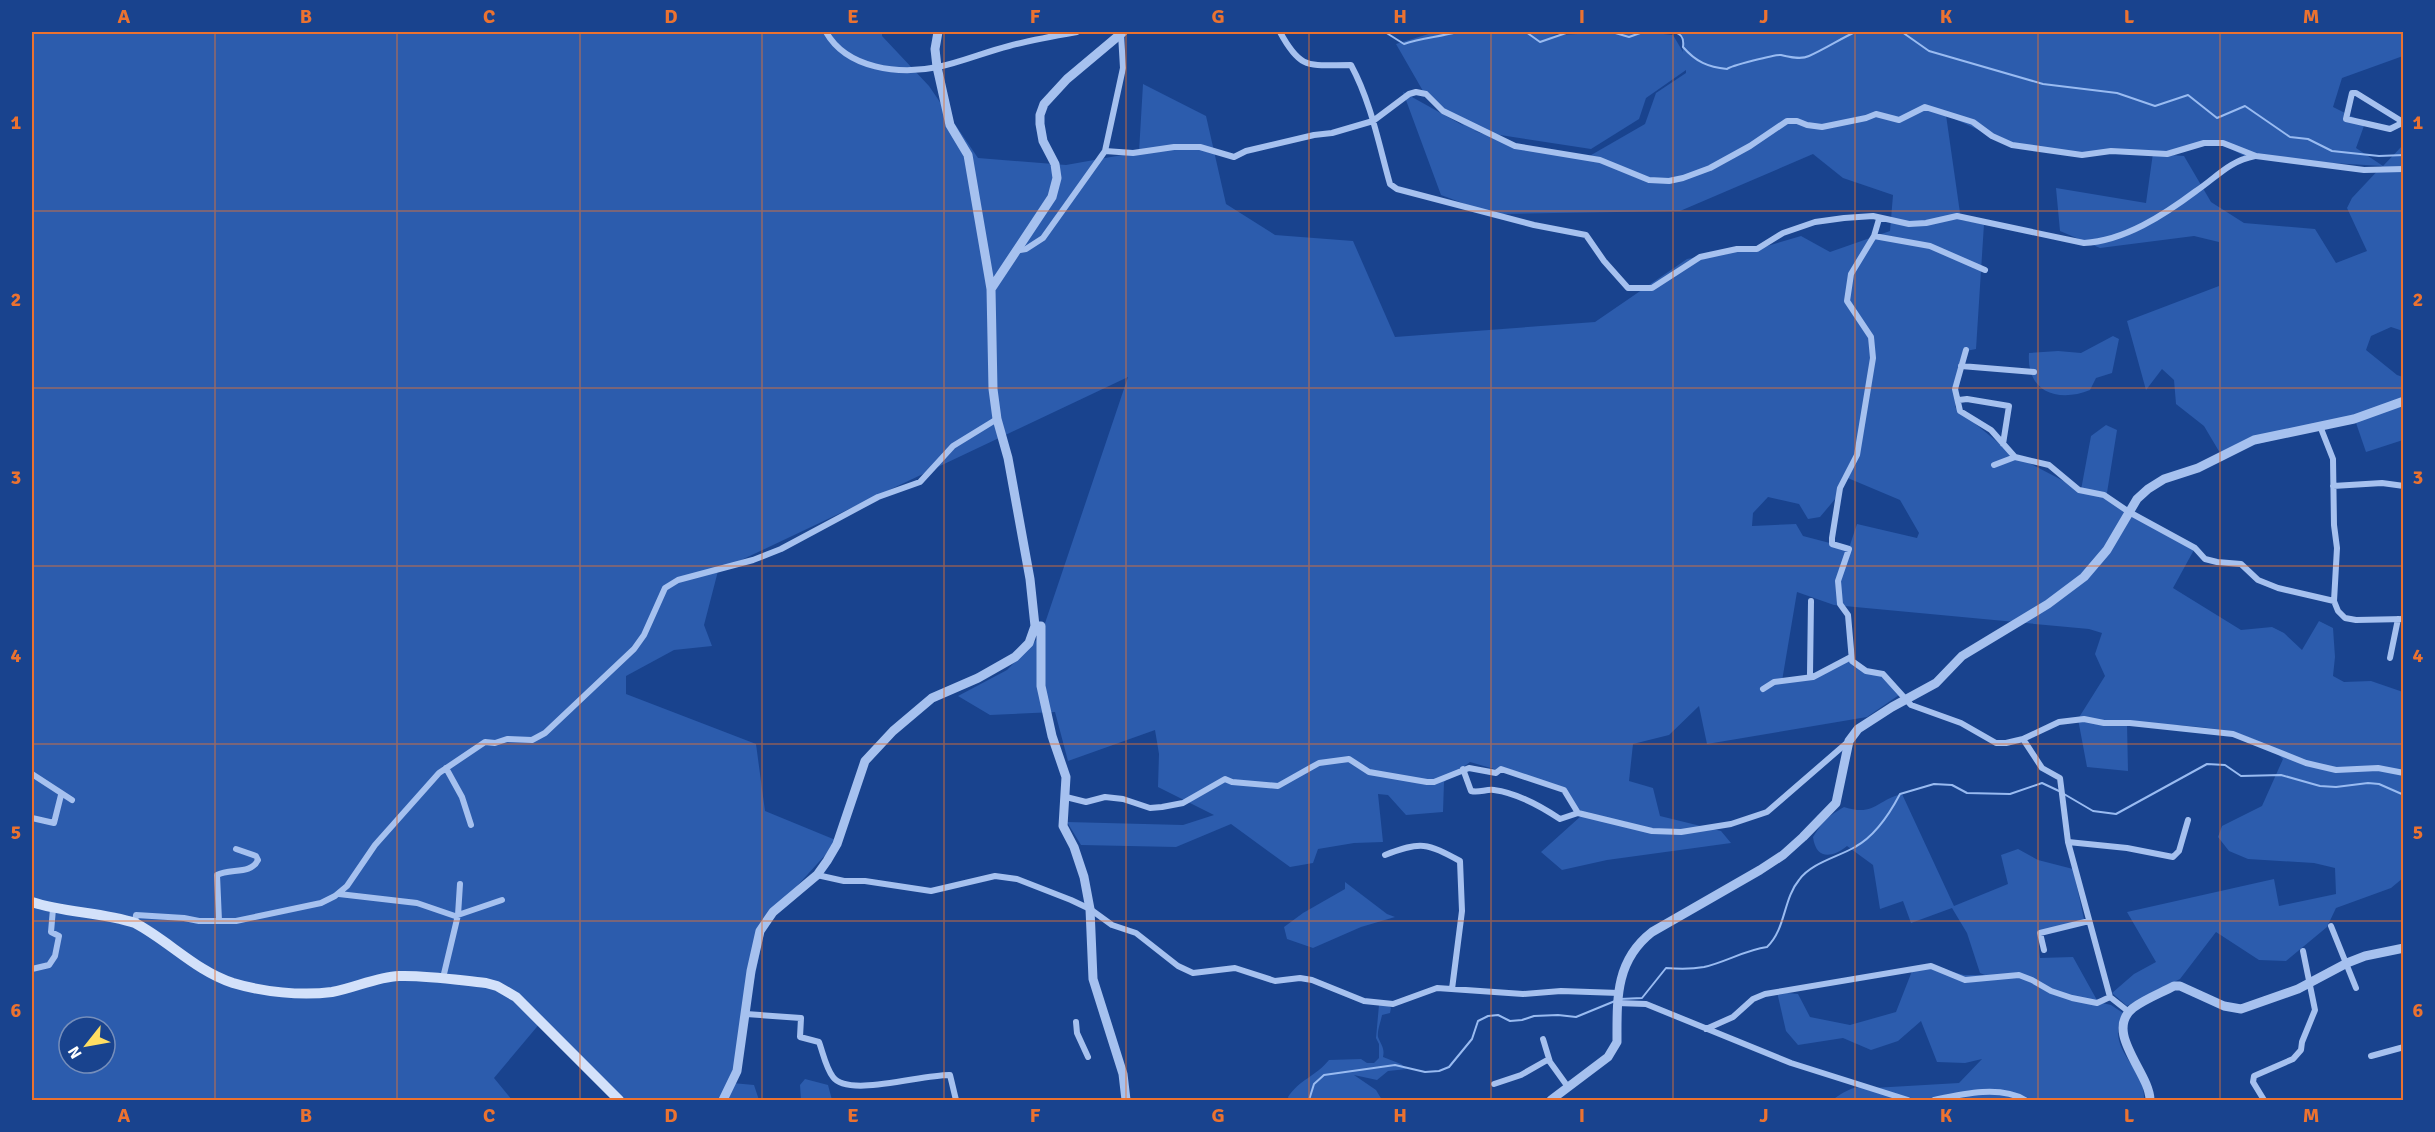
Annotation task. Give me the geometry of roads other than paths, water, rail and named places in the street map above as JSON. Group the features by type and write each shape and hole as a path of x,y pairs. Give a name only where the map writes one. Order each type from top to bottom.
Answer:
{"main road":[{"path":"32,902 52,909 135,923 217,976 253,987 318,993 399,976 486,983 496,986 516,997 619,1101"}],"street":[{"path":"826,32 831,41 847,55 864,63 898,69 937,67 1008,46 1077,32"},
{"path":"723,1101 737,1071 751,972 760,931 773,912 817,874 837,844 862,766 875,748 932,698 978,678 1016,657 1029,643 1035,626 1030,579 1006,445 997,419 993,389 992,289 968,155 950,125 937,67 935,49 938,32"},
{"path":"1280,32 1298,59 1309,64 1351,65 1358,78 1390,184 1397,189 1534,225 1587,235 1604,261 1628,288 1652,288 1700,256 1737,249 1756,249 1783,233 1815,222 1863,216 1909,224 1926,223 1957,216 2084,243 2097,243 2154,218 2196,192 2235,161 2256,156"},
{"path":"992,289 1052,197 1056,178 1055,164 1043,141 1040,115 1044,104 1067,79 1122,33"},
{"path":"1015,251 1026,249 1043,238 1106,151 1123,68 1122,33"},
{"path":"1106,151 1133,153 1174,147 1200,147 1234,157 1246,152 1314,135 1332,133 1372,121 1409,94 1416,92 1426,94 1443,111 1515,146 1600,160 1649,180 1669,181 1710,168 1750,146 1786,122 1797,121 1822,127 1876,114 1899,120 1925,107 1973,122 1992,136 2012,145 2082,155 2111,151 2167,154 2204,143 2223,143 2256,156 2364,170 2403,169"},
{"path":"2352,93 2356,93 2403,122 2390,129 2346,119 2352,93"},
{"path":"1879,219 1874,236 1851,274 1847,301 1871,337 1873,358 1857,455 1840,488 1832,538 1832,544 1849,549 1838,581 1840,604 1848,615 1851,657 1857,666 1883,674 1911,705 1961,723 1996,743 2023,739 2059,722 2084,719 2104,723 2130,723 2233,734 2306,763 2336,770 2378,768 2403,773"},
{"path":"1874,236 1930,246 1984,270"},
{"path":"1966,350 1955,389 1960,411 1991,430 2015,457 2049,465 2079,490 2104,495 2129,512 2199,551 2205,559 2241,564 2258,580 2278,588 2334,601"},
{"path":"1961,366 2034,372"},
{"path":"1959,400 1967,399 2009,406 2003,444"},
{"path":"1463,769 1471,790 1477,792 1490,790 1513,795 1560,819 1578,813 1652,831 1681,832 1731,824 1767,812 1849,741 1866,723 1936,683 1962,656 2048,604 2084,577 2107,550 2137,499 2164,479 2198,468 2254,440 2354,420 2403,401"},
{"path":"135,923 136,915 199,921 236,921 321,903 339,894 375,845 412,802 446,768 485,742 507,739 532,740 545,733 634,649 644,634 665,588 678,580 743,563 781,549 878,497 920,482 952,446 997,419"},
{"path":"2320,426 2333,459 2334,525 2337,548 2334,601 2338,611 2345,618 2401,619 2390,658"},
{"path":"1994,465 2015,457"},
{"path":"2333,486 2382,483 2403,486"},
{"path":"1811,601 1810,674 1813,677"},
{"path":"1035,626 1041,626 1041,686 1052,736 1066,777 1063,826 1080,863 1090,909 1093,979 1117,1051 1123,1074 1126,1101"},
{"path":"1763,689 1774,682 1813,677 1851,657"},
{"path":"2023,739 2042,768 2060,778 2063,786 2068,842 2110,998 2129,1012"},
{"path":"1551,1101 1608,1056 1615,1047 1618,998 1627,960 1641,941 1783,855 1829,813 1840,792 1849,741"},
{"path":"1066,796 1086,802 1105,797 1123,799 1150,808 1162,807 1183,804 1225,779 1232,782 1278,786 1319,763 1349,759 1369,772 1427,782 1434,782 1463,769 1496,773 1501,769 1560,788 1569,796 1578,813"},
{"path":"446,768 462,797 471,825"},
{"path":"32,774 61,795 72,800"},
{"path":"32,818 54,823 61,795"},
{"path":"2068,842 2127,848 2173,857 2179,851 2188,820"},
{"path":"1385,855 1417,844 1443,852 1460,861 1462,911 1452,989"},
{"path":"219,921 217,875 231,870 248,870 257,864 258,860 256,856 236,849"},
{"path":"817,874 844,881 865,881 930,891 995,876 1017,879 1090,909 1112,925 1146,939 1178,966 1193,973 1235,968 1275,981 1300,978 1312,980 1364,1001 1393,1004 1437,988 1523,994 1561,991 1618,998 1646,1004 1791,1063 1908,1101"},
{"path":"443,979 458,915 460,884"},
{"path":"339,894 417,903 458,915 502,900"},
{"path":"32,969 49,965 55,956 59,936 51,932 52,909"},
{"path":"2044,950 2040,933 2089,921"},
{"path":"2331,926 2356,988"},
{"path":"2150,1101 2150,1090 2124,1041 2124,1021 2134,1007 2174,986 2185,987 2216,1003 2241,1009 2283,996 2365,956 2403,948"},
{"path":"2264,1101 2253,1082 2254,1076 2293,1059 2301,1050 2315,1010 2303,951"},
{"path":"1706,1029 1733,1017 1753,999 1765,994 1931,966 1965,980 2019,975 2051,991 2097,1003 2110,998"},
{"path":"746,1014 801,1018 800,1037 819,1042 832,1076 839,1082 865,1087 925,1076 950,1075 956,1101"},
{"path":"1076,1022 1077,1033 1088,1057"},
{"path":"1543,1039 1549,1059 1568,1087"},
{"path":"2371,1056 2403,1047"},
{"path":"1494,1084 1521,1075 1549,1059"},
{"path":"1934,1101 1959,1095 1987,1093 2010,1094 2025,1101"}],"waterway":[{"path":"1385,32 1404,44 1457,32"},
{"path":"1526,32 1540,42 1569,32"},
{"path":"1612,32 1629,37 1643,32"},
{"path":"1674,32 1681,36 1683,47 1698,60 1714,67 1727,69 1777,55 1806,57 1855,32"},
{"path":"1902,32 1929,51 2043,84 2117,93 2155,106 2188,95 2217,118 2245,106 2290,137 2308,139 2332,151 2379,156 2404,155"},
{"path":"2064,794 2093,811 2116,814 2207,764 2225,765 2241,776 2281,775 2320,786 2379,784 2404,795"},
{"path":"1620,999 1642,998 1666,968 1704,967 1767,947 1778,932 1790,896 1804,874 1869,837 1886,817 1900,794 1934,784 1952,785 1967,793 2010,794 2042,783 2059,791"},
{"path":"1309,1100 1314,1084 1324,1075 1395,1065 1425,1072 1439,1071 1449,1067 1472,1039 1478,1021 1488,1016 1498,1015 1510,1021 1534,1016 1576,1017 1615,1001"}]}
